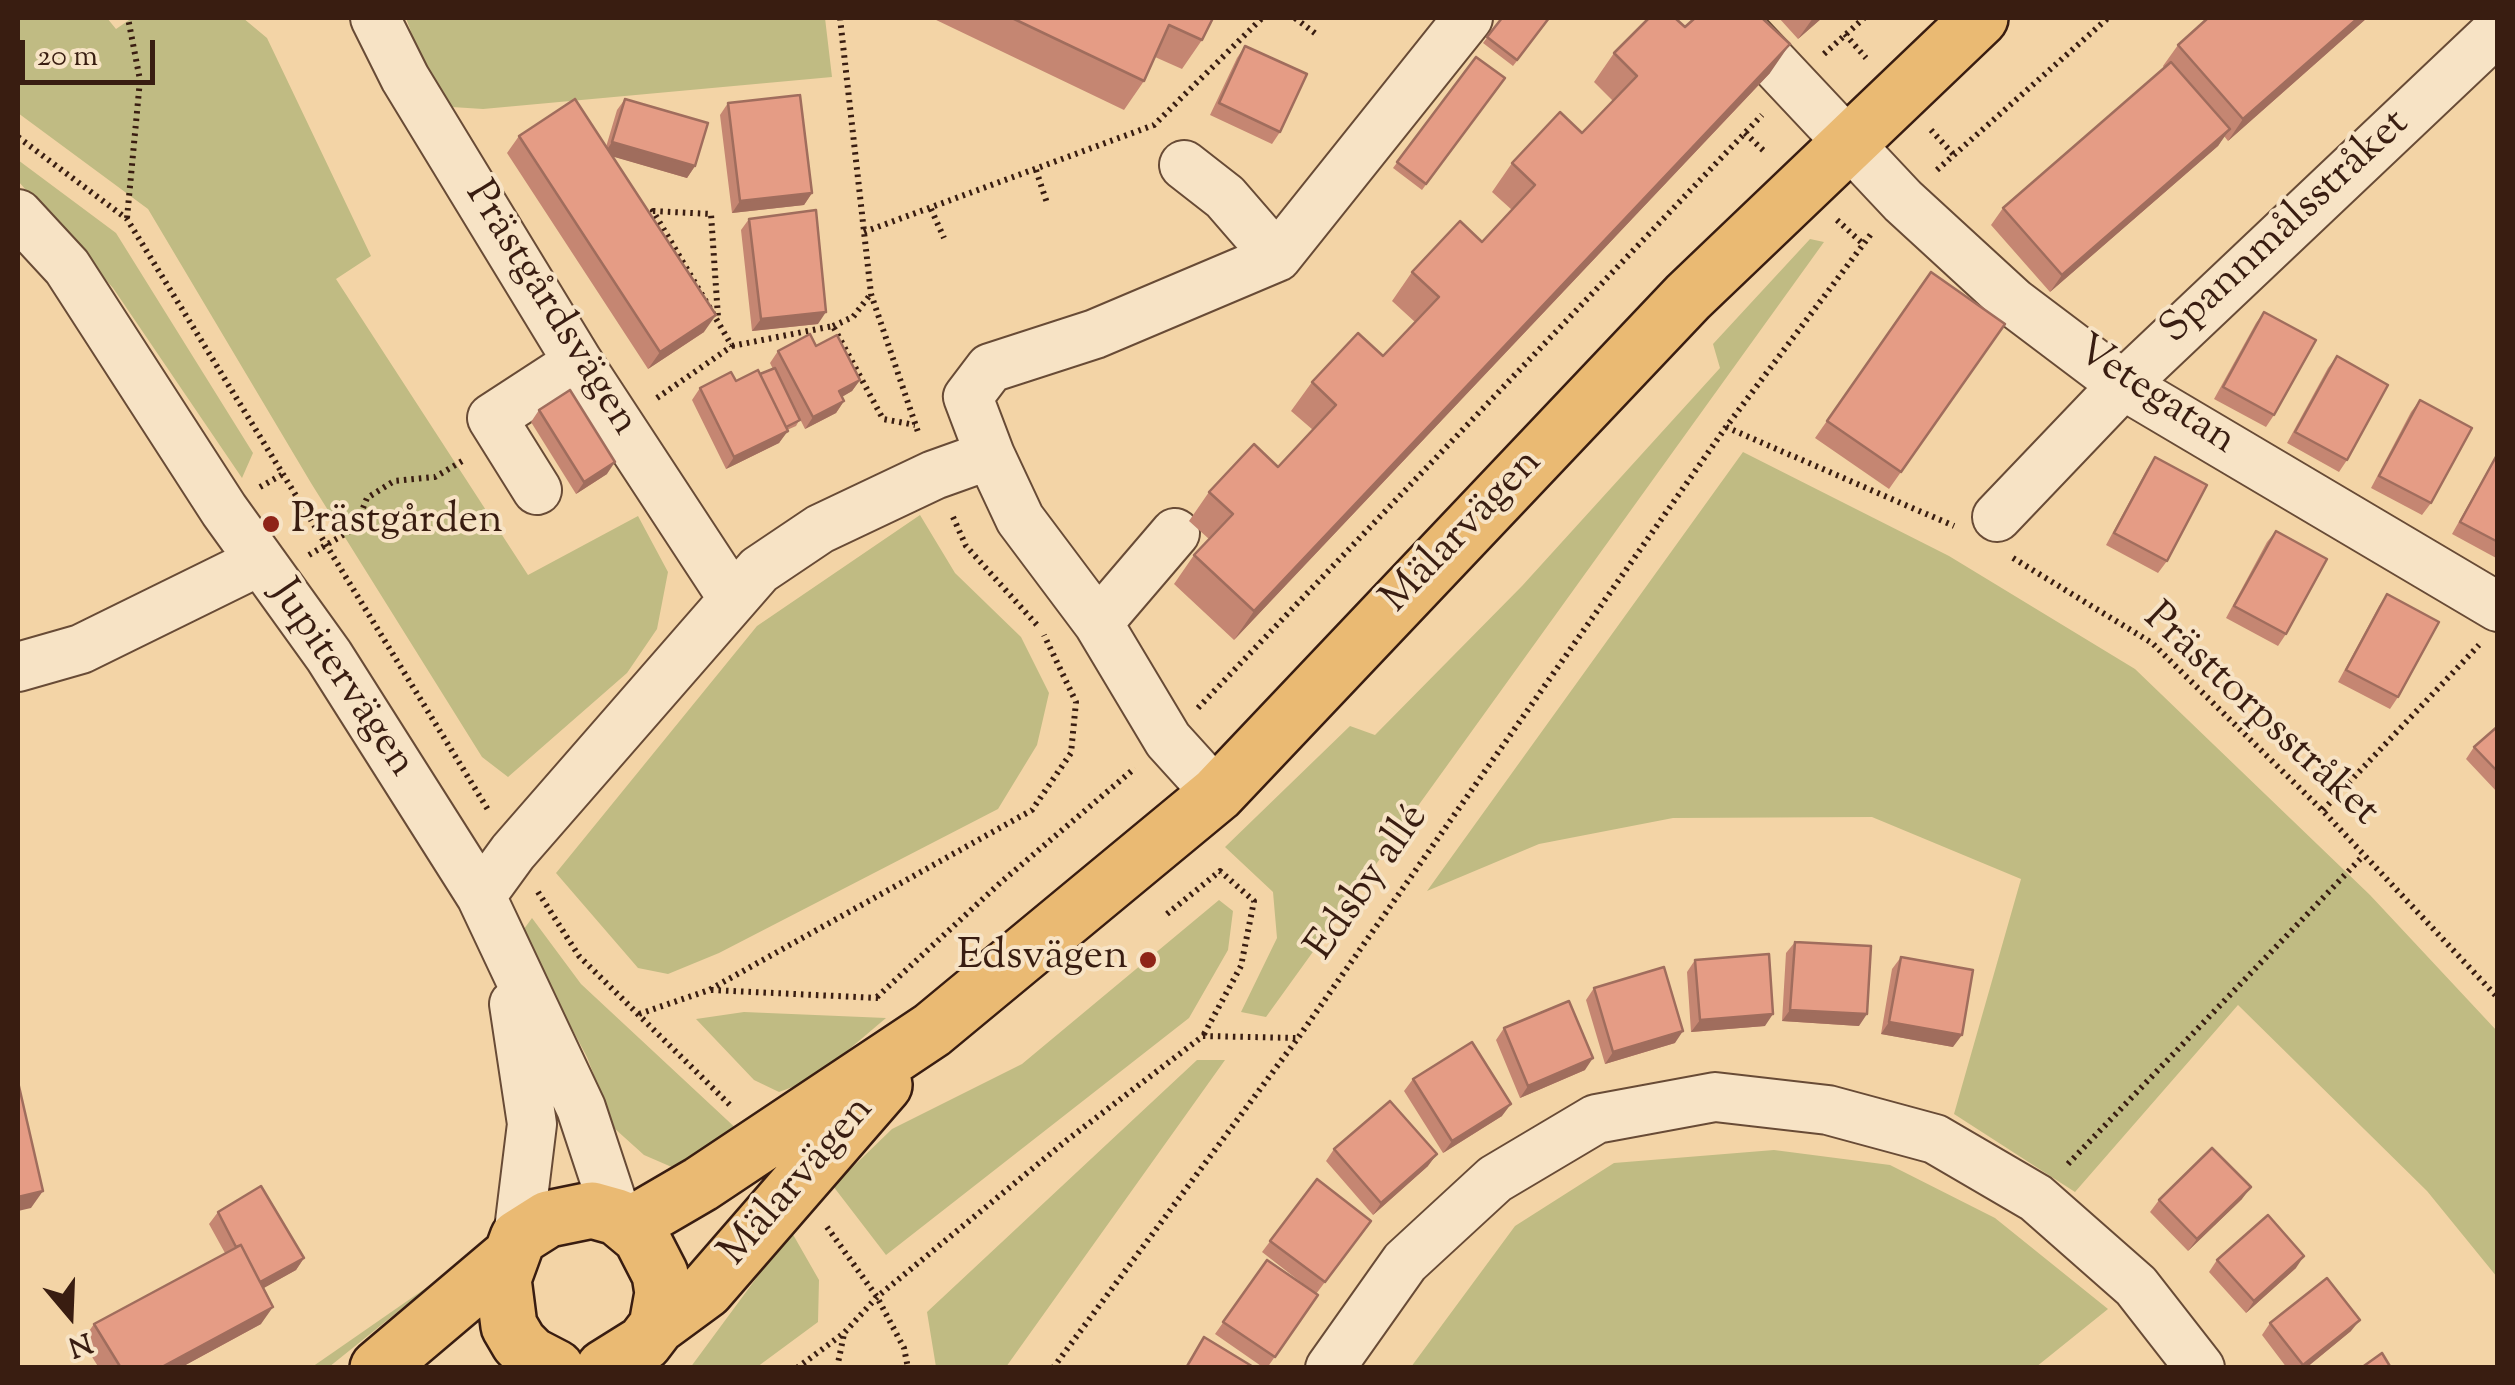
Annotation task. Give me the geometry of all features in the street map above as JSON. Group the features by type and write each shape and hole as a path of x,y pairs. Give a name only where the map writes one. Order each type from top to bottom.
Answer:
{"main road":[{"name":"Mälarvägen","path":"623,1221 702,1184 912,1014 1217,794 1688,297 1980,18"},
{"name":"Mälarvägen","path":"637,1351 706,1290 912,1014"},
{"path":"378,1368 548,1219 592,1210 623,1221 660,1274 662,1310 637,1351"},
{"path":"513,1248 503,1278 509,1326 528,1364"}],"street":[{"name":"Prästgårdsvägen","path":"375,18 405,78 578,362 732,597"},
{"path":"1217,794 1168,740 1098,623 1020,520 968,397 990,368 1095,334 1277,257 1468,18"},
{"name":"Vetegatan","path":"1731,18 1846,142 2012,302 2123,385 2491,624"},
{"name":"Spannmålsstråket","path":"1990,534 2123,385 2498,30"},
{"path":"1184,165 1225,197 1277,257"},
{"name":"Jupitervägen","path":"18,214 67,267 260,561 329,656 481,896 508,961 581,1108 623,1221"},
{"path":"536,490 492,418 578,362"},
{"path":"481,896 512,852 759,570 820,530 934,475 990,455"},
{"path":"1098,623 1175,534"},
{"path":"18,668 81,649 260,561"},
{"name":"Jupitervägen","path":"508,961 532,1124 513,1248"},
{"path":"1330,1368 1406,1262 1495,1179 1596,1119 1715,1097 1828,1110 1935,1139 2036,1198 2136,1286 2200,1368"}],"path":[{"path":"127,219 140,80 128,18"},
{"path":"639,1014 709,990 1032,810 1071,753 1076,702 1044,633 966,546 934,475 871,294 840,18"},
{"path":"864,232 1154,125 1262,18"},
{"path":"1296,18 1316,34"},
{"path":"876,998 1000,882 1168,740 1792,84 1864,18"},
{"path":"18,137 127,219 512,852 580,956 743,1118"},
{"path":"1036,170 1048,202"},
{"path":"932,209 944,238"},
{"path":"718,317 711,214 653,211 732,346"},
{"path":"619,424 732,346 833,326 853,317 871,294"},
{"path":"833,326 883,419 916,425"},
{"name":"Prästtorpsstråket","path":"1726,427 1990,534 2152,644 2322,810 2498,998"},
{"name":"Edsby allé","path":"1053,1368 1298,1038 1726,427"},
{"path":"328,545 355,528 367,498 394,481 435,477 504,436"},
{"path":"2322,810 2491,624"},
{"path":"2036,1198 2363,856"},
{"path":"797,1368 1067,1140 1203,1036 1241,966 1254,901 1220,870 1167,914"},
{"path":"709,990 876,998 912,1014"},
{"path":"1203,1036 1298,1038"},
{"path":"822,1220 877,1297 904,1348 908,1368"},
{"path":"836,1368 844,1332"}],"shaded area":[{"path":"18,18 107,18 116,29 132,18 243,18 267,38 371,256 336,279 528,575 638,516 668,572 657,629 627,673 508,777 482,757 311,483 148,209 18,113"},
{"path":"406,18 825,18 832,77 483,109 452,107 418,51"},
{"path":"18,160 116,233 253,453 242,478 113,288 18,181"},
{"path":"1810,239 1824,242 1266,1017 1241,1012 1277,938 1273,892 1225,847 1350,726 1375,735 1522,586 1720,368 1713,344"},
{"path":"1743,452 1949,556 2135,669 2370,895 2497,1031 2497,1277 2427,1191 2238,1005 2075,1192 1954,1114 2021,879 1872,817 1673,818 1539,844 1427,891"},
{"path":"920,515 955,573 1021,637 1049,693 1037,745 998,809 719,953 668,974 638,968 556,873 757,626"},
{"path":"1219,900 1233,911 1228,950 1189,1018 886,1255 833,1186 892,1129 1022,1064"},
{"path":"532,918 581,984 741,1133 674,1168 644,1155 614,1128 587,1057 521,933"},
{"path":"744,1012 886,1018 814,1079 779,1092 754,1080 696,1019"},
{"path":"1197,1060 1225,1060 1006,1367 936,1367 927,1312"},
{"path":"1774,1150 1890,1165 1995,1218 2108,1309 2036,1367 1411,1367 1515,1226 1614,1163"},
{"path":"791,1231 819,1280 818,1322 757,1367 690,1368"},
{"path":"436,1281 329,1367 312,1367"}],"building":[{"path":"1012,18 1213,18 1202,40 1169,25 1144,81"},
{"path":"1502,18 1549,18 1517,60 1487,37"},
{"path":"1649,18 1675,18 1685,27 1695,18 1762,18 1790,44 1254,611 1194,555 1233,514 1209,492 1254,444 1278,467 1336,405 1312,382 1358,333 1383,356 1439,297 1412,272 1460,221 1482,242 1535,185 1512,163 1560,112 1582,133 1637,76 1614,53"},
{"path":"2208,18 2358,18 2243,119 2178,45"},
{"path":"1245,46 1307,74 1280,132 1219,103"},
{"path":"1476,57 1505,78 1426,184 1397,162"},
{"path":"2171,62 2230,129 2062,275 2003,208"},
{"path":"800,95 812,193 740,201 728,103"},
{"path":"575,99 716,315 660,352 519,136"},
{"path":"625,99 708,123 695,166 612,142"},
{"path":"816,210 826,312 761,319 749,219"},
{"path":"1931,272 2005,324 1901,472 1827,421"},
{"path":"2264,312 2316,340 2274,415 2223,387"},
{"path":"810,334 816,346 837,335 860,380 839,391 844,401 813,417 778,351"},
{"path":"2337,356 2388,385 2347,460 2295,432"},
{"path":"775,368 800,420 786,427 760,374"},
{"path":"758,370 788,431 734,457 700,388 731,372 736,381"},
{"path":"570,390 615,462 584,482 539,410"},
{"path":"2420,400 2472,428 2431,503 2379,476"},
{"path":"2498,453 2498,542 2460,522"},
{"path":"2155,457 2207,485 2167,561 2114,533"},
{"path":"2276,531 2327,559 2286,634 2234,606"},
{"path":"2387,594 2439,622 2398,697 2346,670"},
{"path":"2498,726 2498,772 2474,747"},
{"path":"1795,942 1871,946 1867,1014 1790,1010"},
{"path":"1769,954 1773,1014 1700,1020 1695,960"},
{"path":"1901,957 1973,970 1962,1035 1889,1022"},
{"path":"1664,967 1683,1031 1613,1052 1594,988"},
{"path":"1569,1001 1593,1058 1528,1086 1504,1028"},
{"path":"1472,1042 1511,1104 1452,1141 1413,1079"},
{"path":"18,1082 43,1191 18,1197"},
{"path":"1390,1101 1437,1154 1381,1203 1334,1149"},
{"path":"2212,1148 2251,1187 2197,1239 2159,1200"},
{"path":"1317,1179 1371,1221 1325,1282 1270,1241"},
{"path":"261,1186 304,1258 260,1282 218,1212"},
{"path":"2268,1215 2304,1256 2254,1301 2217,1260"},
{"path":"241,1245 273,1307 160,1368 121,1368 94,1324"},
{"path":"1267,1260 1318,1295 1275,1357 1223,1322"},
{"path":"2327,1278 2360,1320 2303,1365 2270,1323"},
{"path":"1204,1337 1255,1368 1186,1368"},
{"path":"2382,1353 2391,1368 2361,1368"}],"place":[{"name":"Prästgården","path":"271,524"},
{"name":"Edsvägen","path":"1148,960"}]}
